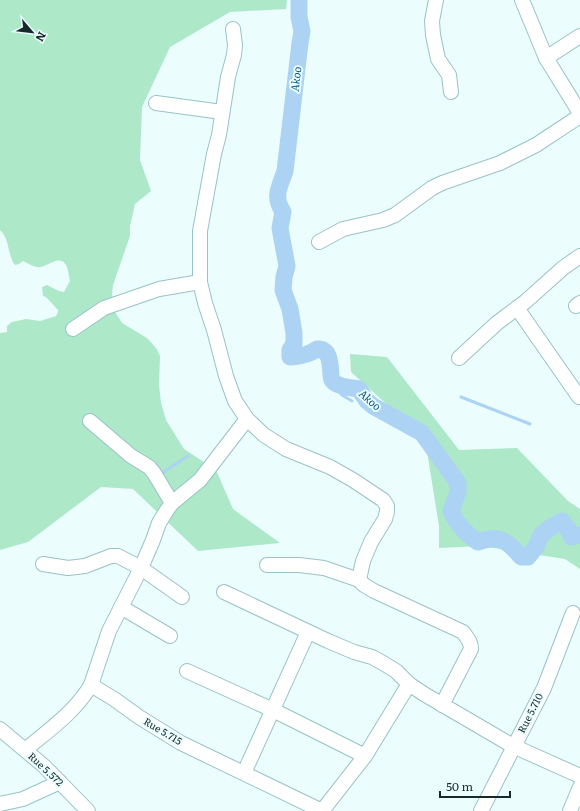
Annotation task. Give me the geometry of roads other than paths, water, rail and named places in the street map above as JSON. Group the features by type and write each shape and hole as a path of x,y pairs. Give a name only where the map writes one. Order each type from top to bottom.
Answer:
{"street":[{"path":"436,0 432,21 433,36 438,59 449,75 451,92"},
{"path":"319,242 343,229 383,220 394,215 432,188 442,183 500,163 536,144 580,115 546,58 522,0"},
{"path":"233,28 235,45 200,231 200,282 226,376 235,401 247,420 264,435 286,449 330,467 384,500 387,506 387,512 363,561 359,580"},
{"path":"546,58 580,36"},
{"path":"156,103 222,112"},
{"path":"459,358 497,323 517,308 563,268 580,256"},
{"path":"73,329 104,308 159,289 200,282"},
{"path":"517,308 579,397"},
{"path":"25,750 69,713 84,698 91,685 103,649 121,607 141,568 159,523 172,504 200,480 247,420"},
{"path":"90,421 131,456 149,467 172,504"},
{"path":"42,564 68,568 85,566 111,556 118,556 141,568 182,597"},
{"path":"267,565 299,565 324,568 359,580 374,591 462,632 469,639 471,649 442,705"},
{"path":"224,592 341,647 372,657 396,671 409,684 442,705 514,746 580,776"},
{"path":"121,607 170,636"},
{"name":"Rue 5.710","path":"481,811 544,688 573,613"},
{"path":"244,773 308,632"},
{"path":"187,672 273,710 365,756"},
{"path":"322,811 365,756 409,684"},
{"name":"Rue 5.715","path":"91,685 181,743 322,811"},
{"name":"Rue 5.572","path":"0,729 60,782 88,811"},
{"path":"0,804 23,799 60,782"},
{"path":"570,811 580,787"}],"waterway":[{"name":"Akoo","path":"299,0 299,17 302,31 285,171 278,192 278,201 283,212 280,228 287,266 283,290 290,309 294,333 294,344 290,350 290,357 304,355 317,349 322,350 326,353 330,362 331,377 334,382 345,387 359,389 367,401 373,406 422,433 458,483 458,492 451,511 453,515 462,528 478,542 492,539 502,540 512,547 521,557 528,557 536,547 541,535 562,521 569,530 571,537 580,535"},
{"path":"335,383 334,388 352,401"},
{"path":"461,397 530,424"},
{"path":"156,464 162,473 188,456"}]}
